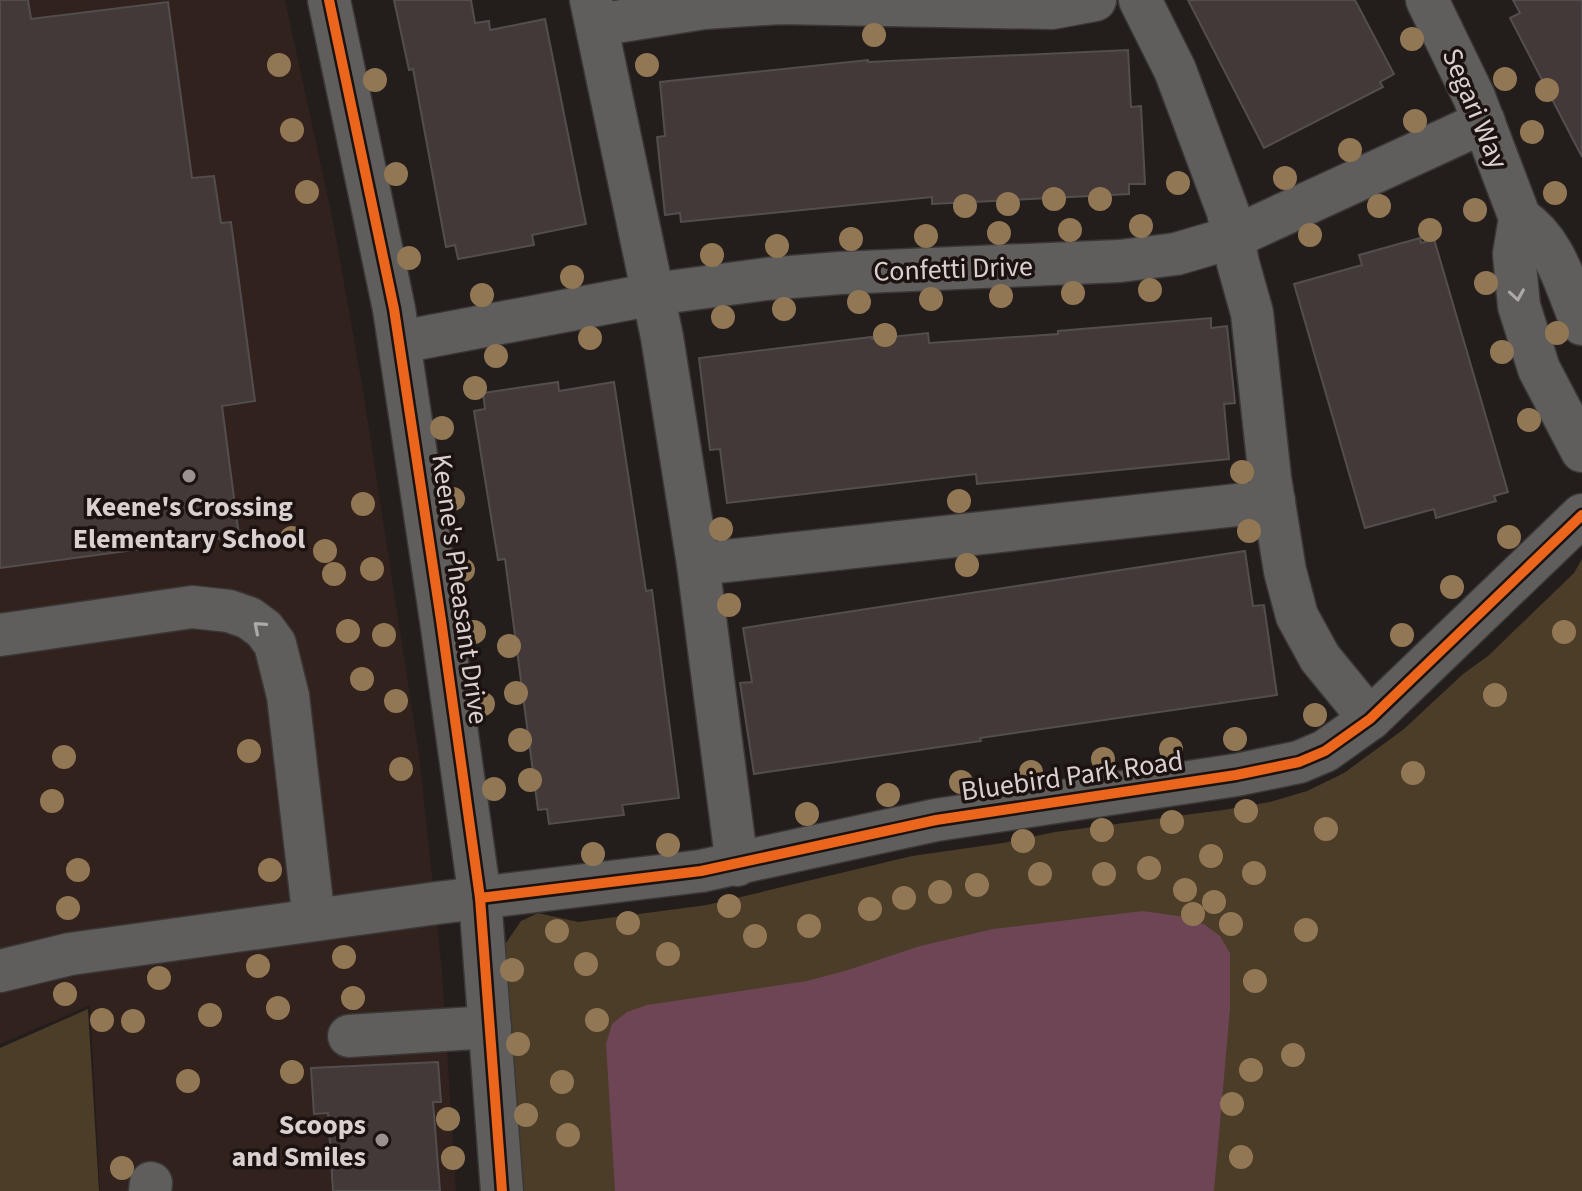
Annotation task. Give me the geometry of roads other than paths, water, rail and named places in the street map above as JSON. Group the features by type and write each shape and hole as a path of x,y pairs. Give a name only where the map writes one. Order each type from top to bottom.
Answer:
{"street":[{"name":"Keene's Pheasant Drive","path":"329,0 400,342 480,898 502,1191"},
{"path":"737,865 698,564 654,294 594,12 809,2 1052,8 1095,0"},
{"path":"1140,0 1186,97 1234,237 1252,313 1274,501 1287,582 1297,616 1320,658 1370,719"},
{"name":"Segari Way","path":"1427,0 1464,72 1520,218 1514,254 1519,306 1539,369 1582,451"},
{"name":"Confetti Drive","path":"400,342 654,294 740,282 840,273 1148,259 1205,247 1234,237 1484,122"},
{"name":"Segari Way","path":"1520,218 1535,228 1547,243 1582,324"},
{"path":"698,564 1274,501"},
{"name":"Bluebird Park Road","path":"0,971 70,954 689,873 924,822 1271,769 1325,751 1370,719 1582,515"},
{"path":"0,635 192,607 229,611 256,623 275,644 288,696 314,920"},
{"path":"349,1036 490,1027"}],"place":[{"name":"Keene's Crossing Elementary School","path":"189,476"},
{"name":"Scoops and Smiles","path":"382,1140"}]}
